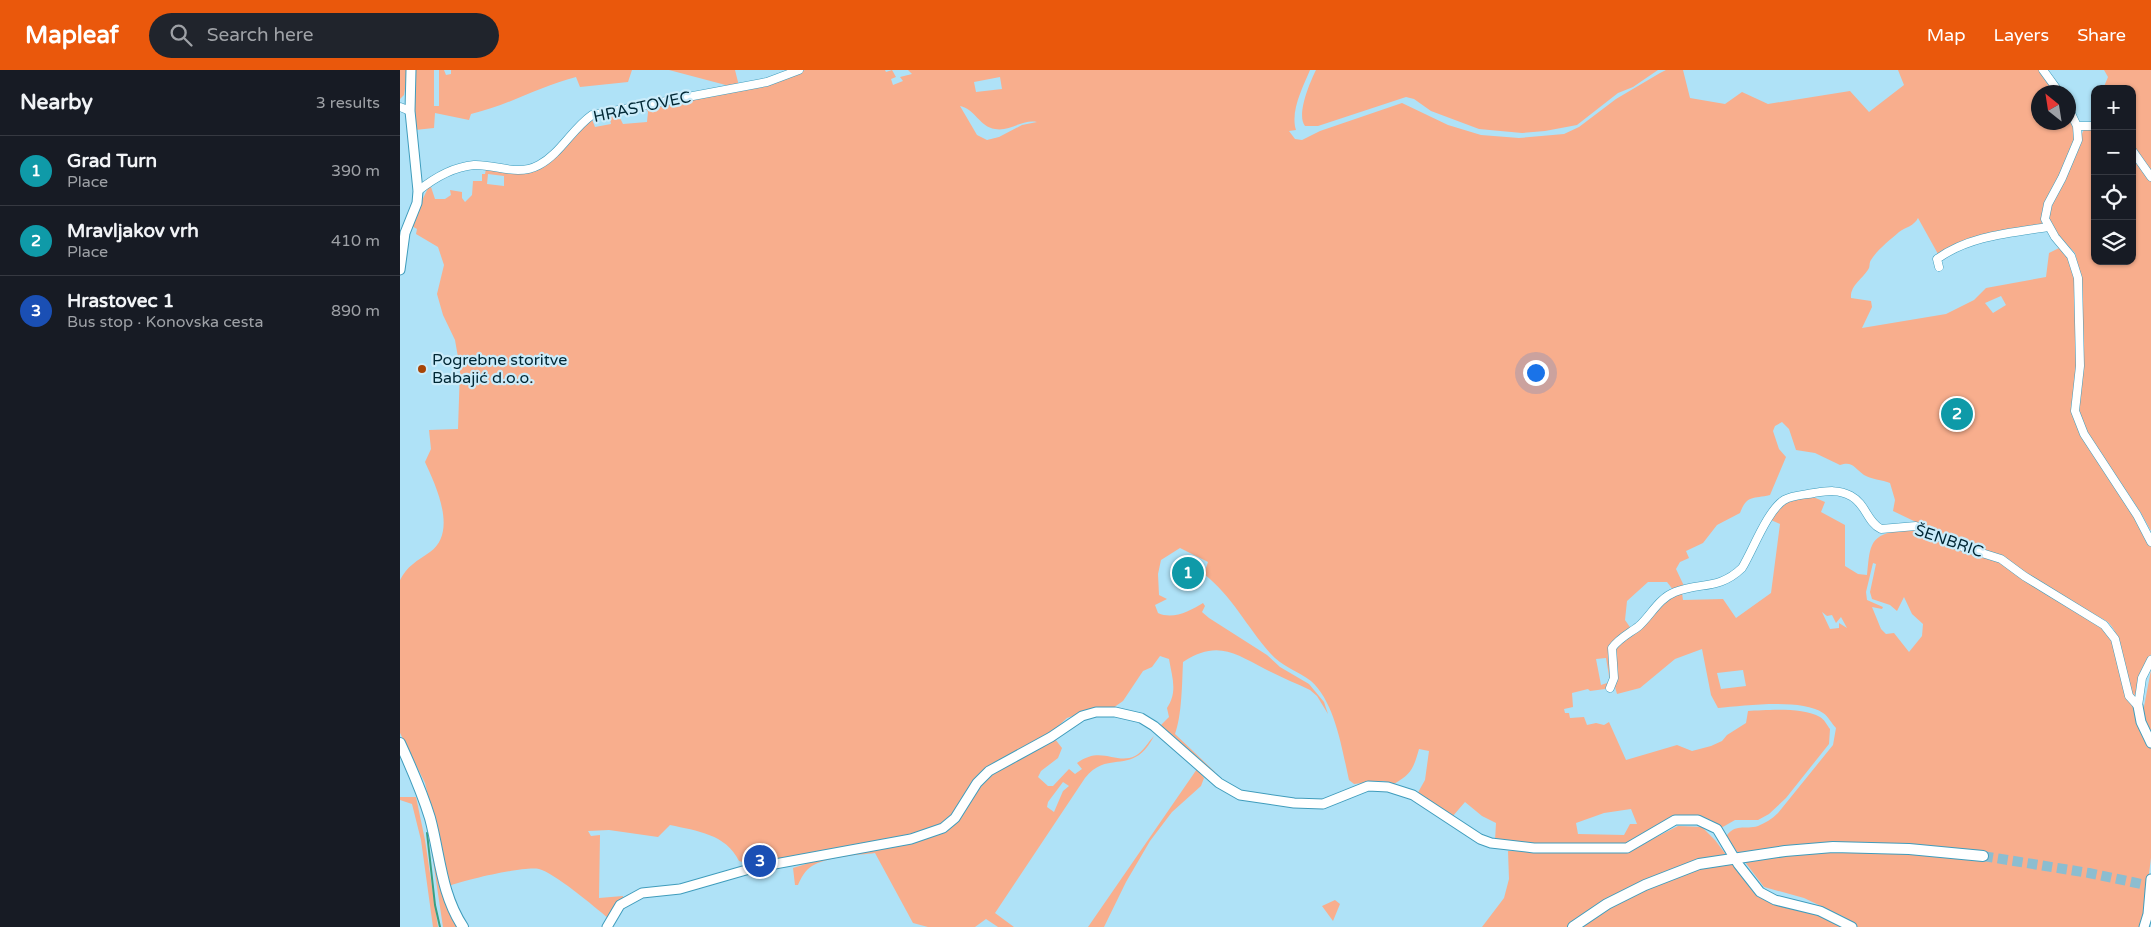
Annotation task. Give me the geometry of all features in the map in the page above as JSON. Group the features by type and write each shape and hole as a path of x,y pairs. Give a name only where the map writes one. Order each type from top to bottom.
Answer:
{"main road":[{"path":"400,743 419,785 430,818 448,900 463,927"},
{"path":"1573,927 1606,904 1672,873 1699,864 1833,847 1909,849 1983,856"}],"street":[{"path":"400,270 405,233 417,203 418,191 410,111 411,70"},
{"name":"HRASTOVEC","path":"418,191 433,180 460,168 474,165 520,171 538,166 556,151 580,123 592,115 767,82 799,70"},
{"path":"2044,70 2054,85"},
{"path":"400,107 410,111"},
{"path":"2091,125 2077,126 2078,140 2073,155 2048,204 2045,219 2048,227 2071,256 2078,278 2080,366 2074,403 2077,420 2137,515 2151,542"},
{"path":"2136,156 2151,177"},
{"path":"1939,267 1937,258 1958,245 2011,232 2048,227"},
{"name":"ŠENBRIC","path":"1610,688 1614,678 1612,648 1638,626 1665,598 1674,592 1719,584 1736,575 1742,568 1770,517 1784,501 1792,497 1837,491 1852,496 1859,501 1870,521 1881,529 1916,526 1953,544 2001,559 2024,576 2104,625 2115,639 2129,696 2138,706"},
{"path":"2151,660 2142,678 2138,706 2141,722 2151,743"},
{"path":"607,927 620,905 640,894 689,887 711,878 787,861 911,840 944,828 955,818 977,783 989,771 1051,737 1082,716 1096,712 1115,712 1141,718 1154,726 1219,783 1240,794 1258,799 1323,804 1368,786 1388,787 1413,795 1480,839 1491,843 1534,848 1627,848 1675,820 1698,820 1717,829 1735,859 1760,892 1775,900 1820,911 1852,927"},
{"path":"2149,927 2151,879"},
{"path":"2144,927 2149,913"}],"shaded area":[{"path":"400,70 408,70 404,95 400,99"},
{"path":"415,70 434,70 434,106 439,106 439,70 444,70 446,75 451,74 451,70 632,70 628,82 580,87 576,77 471,114 469,120 435,113 434,128 415,130"},
{"path":"669,70 735,70 739,86 737,88"},
{"path":"805,70 885,70 886,72 892,70 896,77 891,79 893,85 903,81 900,77 912,74 908,70 1310,70 1296,107 1296,130 1289,131 1295,139 1302,140 1320,131 1402,103 1448,125 1481,135 1519,138 1564,134 1579,127 1616,99 1666,70 1683,70 1690,98 1725,104 1742,92 1768,104 1850,91 1869,112 1904,85 1898,70 2041,70 2051,85 2031,85 2031,130 2074,130 2074,143 2071,155 2047,200 2042,224 1956,244 1938,254 1918,218 1912,225 1899,232 1884,245 1870,261 1866,272 1853,289 1851,298 1871,301 1872,307 1862,328 1946,314 1974,300 1986,288 2046,277 2049,253 2061,247 2075,263 2078,359 2071,408 2074,419 2151,540 2151,654 2134,697 2126,679 2118,639 2108,622 2020,572 1893,511 1895,500 1890,483 1864,475 1851,465 1840,465 1815,453 1796,450 1789,429 1782,422 1775,426 1773,431 1779,449 1786,457 1770,495 1748,500 1740,513 1717,525 1703,543 1686,551 1689,558 1680,562 1676,569 1685,588 1674,591 1667,582 1648,582 1627,601 1625,620 1632,630 1614,641 1610,685 1605,689 1590,691 1588,689 1572,693 1573,707 1564,709 1565,713 1569,713 1570,718 1584,717 1587,725 1596,723 1604,725 1609,722 1626,760 1677,745 1692,751 1711,746 1722,741 1727,735 1746,723 1748,711 1795,710 1820,717 1830,729 1829,744 1786,798 1769,814 1758,820 1735,820 1721,828 1717,824 1696,817 1676,816 1626,852 1495,841 1496,823 1482,816 1465,802 1452,817 1416,796 1425,780 1429,751 1419,749 1411,771 1394,784 1383,781 1354,784 1349,780 1332,713 1319,690 1311,681 1279,661 1270,653 1223,592 1204,574 1208,562 1180,548 1161,560 1158,574 1159,595 1167,599 1155,605 1158,613 1170,616 1175,615 1187,612 1203,603 1205,606 1202,612 1209,618 1267,655 1280,667 1309,684 1324,702 1328,714 1317,696 1310,690 1244,658 1225,651 1216,650 1195,655 1183,662 1180,708 1175,734 1215,772 1213,775 1164,730 1161,725 1169,717 1167,708 1172,696 1173,684 1169,659 1160,656 1152,667 1143,671 1123,701 1113,708 1082,713 1067,718 1044,739 1003,758 988,769 961,807 943,824 919,834 754,865 739,861 727,845 719,839 700,832 670,825 658,837 609,830 588,831 591,836 600,835 599,898 623,896 623,899 608,918 564,883 539,869 508,871 449,886 425,783 400,733 400,580 409,567 430,552 438,543 443,533 444,521 439,496 425,462 431,449 429,430 458,429 460,369 455,340 443,315 437,294 444,265 438,247 416,234 417,229 410,225 430,184 435,199 445,199 451,195 450,190 462,192 462,198 465,202 472,195 473,181 482,181 482,174 485,174 486,169 499,172 529,172 591,117 595,127 611,124 609,113 617,112 623,124 647,122 648,112 645,107 777,81","holes":["1000,77 1002,89 976,92 974,82","960,106 970,111 990,128 1005,129 1026,122 1037,122 1022,125 999,137 987,140 977,135","488,174 504,176 504,186 487,184","2001,296 2006,305 1993,313 1985,303","1606,658 1610,682 1601,685 1596,659","1631,809 1637,824 1630,824 1624,835 1578,834 1576,823 1604,813"]},
{"path":"1316,70 1658,70 1633,87 1618,93 1577,125 1522,133 1479,129 1431,111 1414,99 1406,97 1318,126 1305,126 1302,114 1303,107"},
{"path":"2104,70 2151,70 2151,173 2136,152 2136,85 2105,85 2108,77"},
{"path":"2085,127 2091,128 2091,265 2136,265 2136,158 2151,180 2151,531 2081,423 2078,414 2081,277 2075,253 2055,232 2048,217 2049,209"},
{"path":"1811,496 1825,502 1821,512 1845,525 1845,566 1858,574 1867,575 1872,545 1880,536 1896,531 1920,530 1994,558 2088,616 2112,636 2123,686 2151,747 2151,858 2141,927 1858,927 1844,917 1804,898 1764,887 1726,837 1736,828 1758,826 1778,813 1833,745 1836,728 1827,716 1813,708 1772,704 1718,708 1711,695 1702,649 1675,659 1640,688 1617,694 1615,687 1615,647 1667,599 1682,593 1683,600 1723,599 1736,618 1771,593 1780,524 1771,520 1785,502","holes":["1873,563 1876,564 1870,592 1872,599 1890,605 1897,611 1904,597 1912,614 1923,624 1922,636 1909,652 1894,633 1886,634 1881,629 1872,607 1882,609 1883,607 1867,600 1866,592","1822,612 1827,616 1832,615 1836,623 1841,617 1847,628 1839,623 1839,628 1830,629","1743,670 1746,686 1721,689 1717,673"]},
{"path":"2151,670 2151,738 2143,712"},
{"path":"1154,736 1146,749 1137,756 1129,760 1103,765 1094,769 1085,778 995,913 1014,927 998,927 986,919 975,927 928,927 913,923 875,853 825,860 807,870 798,885 795,885 793,868 808,862 913,842 944,832 961,817 986,777 1055,739 1062,748 1058,758 1041,771 1038,777 1048,786 1053,786 1069,769 1075,774 1082,769 1077,763 1086,758 1101,755 1121,758 1135,756","holes":["1063,782 1069,786 1063,791 1054,812 1047,807 1048,802"]},
{"path":"1197,769 1204,778 1201,786 1172,812 1150,841 1126,882 1104,927 1088,927"},
{"path":"400,797 416,797 425,840 438,927 433,927 421,840 412,804 400,800"},
{"path":"1678,826 1702,827 1715,840 1758,897 1785,899 1848,927 1482,927 1504,898 1509,879 1508,851 1625,853"},
{"path":"431,847 444,900 457,927 443,927"},
{"path":"1335,900 1340,904 1333,921 1322,906"}],"waterway":[{"path":"427,833 435,905 440,927"}],"tunnel":[{"path":"1983,856 2089,873 2151,886"}],"place":[{"name":"Pogrebne storitve Babajić d.o.o.","path":"422,369"},
{"name":"Mravljakov vrh","path":"1957,414"},
{"name":"Grad Turn","path":"1188,573"},
{"name":"Hrastovec 1","path":"760,861"}]}
